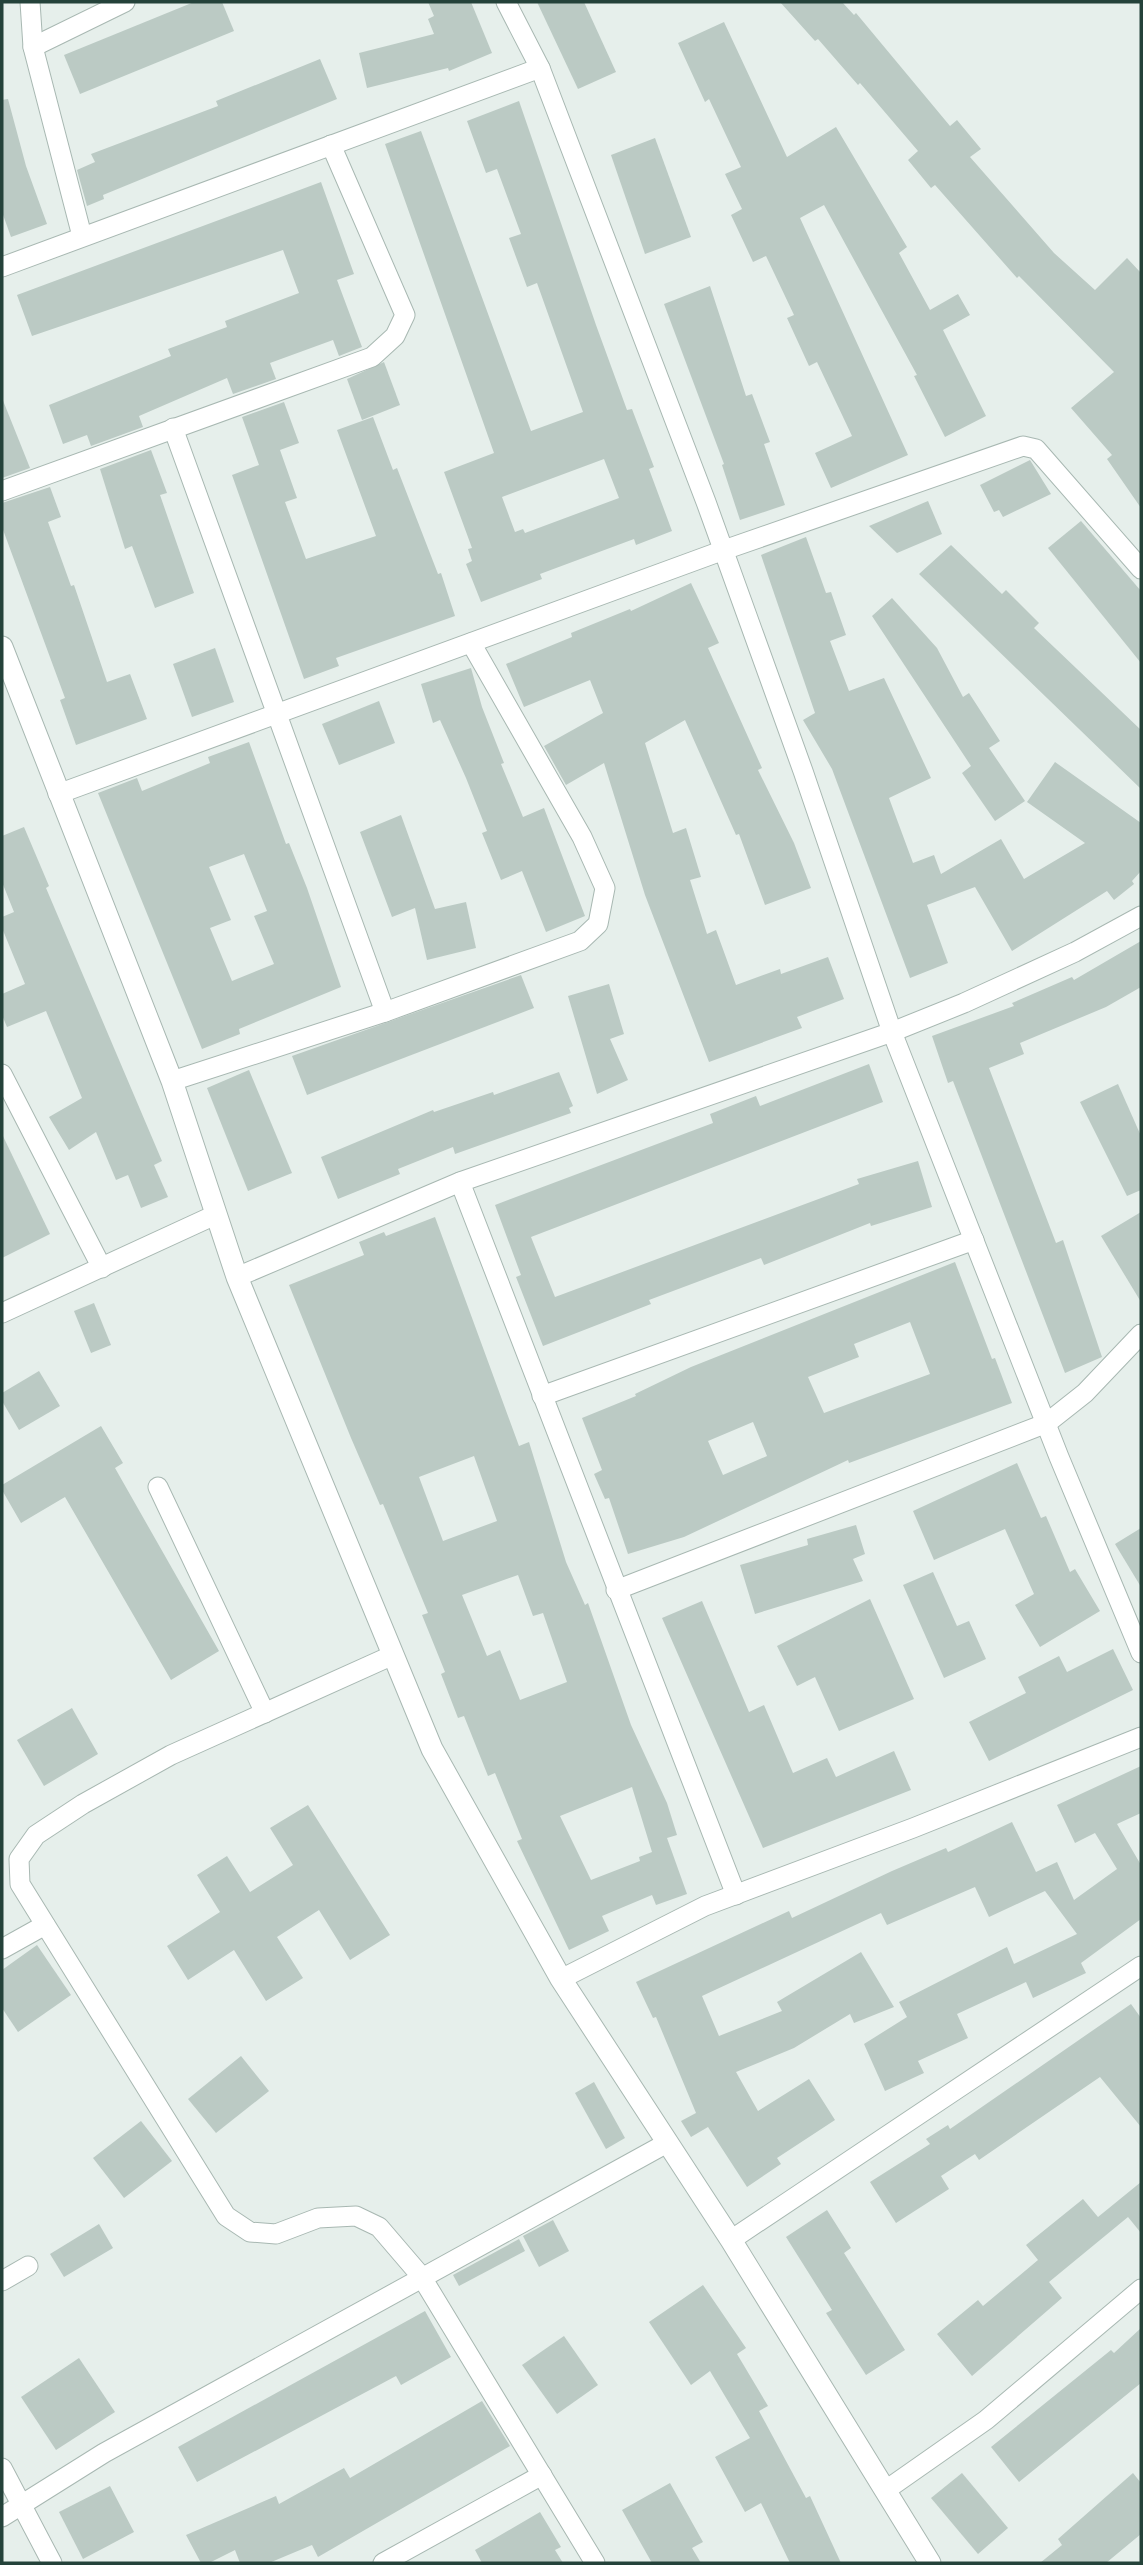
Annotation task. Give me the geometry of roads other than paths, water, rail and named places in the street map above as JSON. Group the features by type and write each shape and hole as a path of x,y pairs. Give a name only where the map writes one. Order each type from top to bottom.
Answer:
{"street":[{"path":"30,2 33,47 82,236"},
{"path":"33,47 125,2"},
{"path":"506,2 540,68 724,550 892,1032 1141,1653"},
{"path":"2,267 540,68"},
{"path":"2,491 372,357 395,336 405,314 331,145"},
{"path":"173,428 385,1012"},
{"path":"58,793 724,550 1023,446 1036,449 1141,569"},
{"path":"172,1081 385,1012 580,941 598,924 605,888 601,878 582,837 471,643"},
{"path":"2,647 172,1081 237,1277 432,1749 561,1979 731,2240 930,2563"},
{"path":"237,1277 460,1182 892,1032 964,1003 1140,919"},
{"path":"2,1074 102,1268"},
{"path":"460,1182 736,1895"},
{"path":"2,1313 215,1215"},
{"path":"542,1396 974,1240"},
{"path":"616,1590 1047,1423 1085,1393 1141,1334"},
{"path":"158,1487 265,1713"},
{"path":"393,1655 171,1755 83,1804 36,1835 19,1859 20,1884 226,2216 250,2232 276,2234 318,2218 356,2216 379,2227 421,2276 596,2563"},
{"path":"561,1979 705,1906 1141,1737"},
{"path":"2,1949 45,1925"},
{"path":"731,2240 1141,1966"},
{"path":"2,2517 104,2453 421,2276 667,2143"},
{"path":"2,2281 28,2266"},
{"path":"886,2490 986,2420 1141,2289"},
{"path":"2,2468 52,2563"},
{"path":"383,2563 542,2475"}]}
